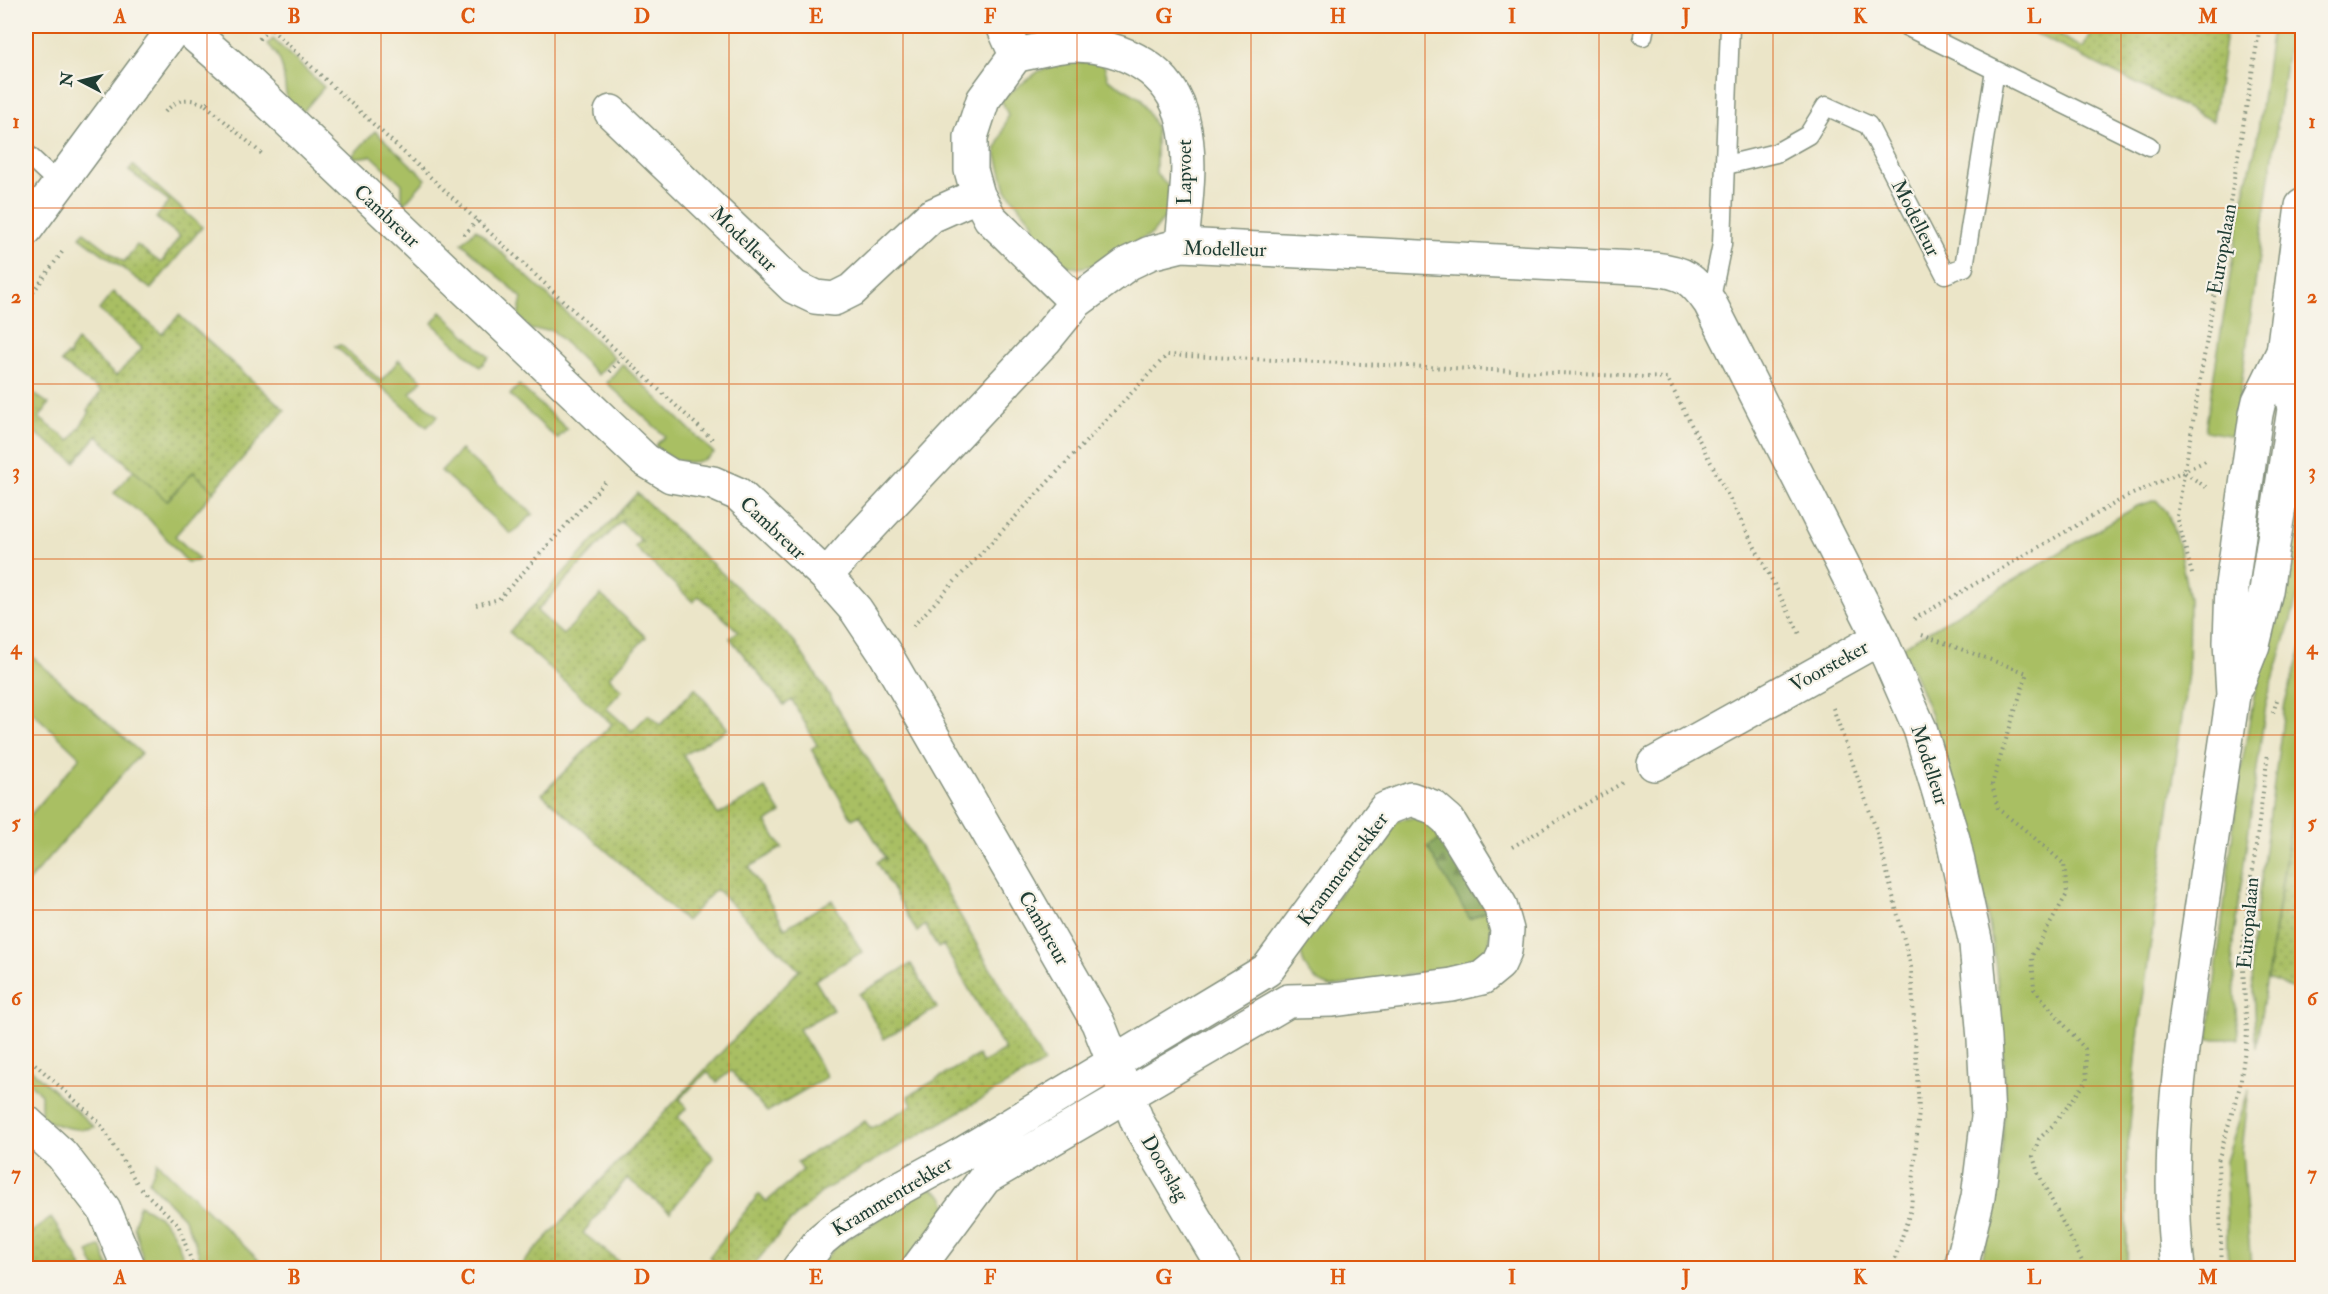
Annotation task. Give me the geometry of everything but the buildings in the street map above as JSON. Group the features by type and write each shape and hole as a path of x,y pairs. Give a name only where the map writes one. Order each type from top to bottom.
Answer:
{"street":[{"path":"26,229 176,26"},
{"name":"Cambreur","path":"184,26 234,69 645,460 671,476 713,483 738,494 826,576 856,610 886,655 1098,1023 1113,1063"},
{"path":"1004,26 1016,55 983,100 971,137 971,170 978,195 990,218 1076,302"},
{"name":"Lapvoet","path":"1016,55 1073,45 1124,53 1146,65 1170,91 1183,120 1187,152 1182,245"},
{"name":"Modelleur","path":"611,112 794,287 815,297 834,299 852,290 932,216 978,195"},
{"path":"2178,1269 2174,1240 2173,1137 2181,1053 2233,695 2253,645 2266,591 2294,409 2293,353 2302,206"},
{"name":"Modelleur","path":"826,576 1045,340 1076,302 1129,263 1150,253 1182,245 1673,271 1696,284 1710,303 1880,638 1920,729 1953,839 1976,944 1988,1117 1978,1197 1961,1269"},
{"name":"Voorsteker","path":"1654,764 1880,638"},
{"name":"Krammentrekker","path":"799,1269 821,1240 838,1226 893,1192 964,1154 1267,970 1385,809 1411,799 1433,807 1448,820 1500,905 1507,930 1505,951 1499,964 1482,978 1452,985 1333,1000 1287,1001 984,1178 918,1269"},
{"path":"1267,970 1287,1001"},
{"name":"Doorslag","path":"1113,1063 1138,1123 1224,1269"},
{"path":"26,1122 62,1155 104,1209 129,1269"},
{"name":"Krammentrekker","path":"964,1154 984,1178"}],"lane":[{"path":"1710,303 1722,244 1730,26"},
{"path":"1906,26 2149,146"},
{"name":"Modelleur","path":"1726,165 1776,153 1808,135 1826,106 1868,125 1945,274 1964,267 1995,70"},
{"path":"26,153 59,184"}],"path":[{"name":"Europalaan","path":"2184,473 2260,26"},
{"path":"160,120 175,102 184,98 206,105 270,28 717,444"},
{"path":"460,240 478,220"},
{"path":"26,302 68,244"},
{"path":"886,655 1167,355 1666,378 1820,671 1876,829 1911,967 1919,1110 1911,1209 1892,1269"},
{"path":"604,379 623,356"},
{"path":"476,605 499,599 634,449"},
{"name":"Voorsteker","path":"1880,638 2124,498 2184,473"},
{"path":"1880,638 1924,635 2027,673 1992,783 1998,809 2029,832 2064,864 2067,894 2032,956 2034,989 2085,1049 2086,1081 2053,1125 2039,1139 2033,1156 2038,1173 2086,1269"},
{"path":"2272,716 2279,694"},
{"name":"Europalaan","path":"2222,1269 2218,1161 2240,1086 2247,1034 2242,953 2268,752"},
{"path":"1477,867 1654,764"},
{"path":"26,1056 99,1122 144,1193 178,1224 194,1269"},
{"path":"2077,1269 2083,1263"}],"green space":[{"path":"2019,26 2065,26 2060,36 2083,48 2095,26 2227,26 2213,121"},
{"path":"2272,26 2291,26 2234,436 2205,431 2242,202 2256,146"},
{"path":"273,39 324,87 301,114 287,99 281,64 268,44"},
{"path":"1066,62 1103,62 1108,79 1140,98 1156,128 1156,174 1170,188 1167,215 1152,234 1095,265 1078,268 1057,260 1033,238 1033,223 1006,190 996,152 1008,115 1001,99 1039,71"},
{"path":"375,131 426,179 402,206 402,184 372,156 350,158"},
{"path":"133,165 202,227 151,289 80,237 84,232 124,262 137,245 161,263 180,236 156,218 169,201 129,171"},
{"path":"476,229 614,357 598,375 552,330 531,330 518,316 522,298 462,243"},
{"path":"113,292 162,334 179,315 285,410 214,491 193,472 167,501 97,436 75,462 26,426 26,397 30,391 49,404 39,418 70,441 90,412 87,410 101,392 61,362 67,355 70,357 70,351 77,341 116,376 142,348 99,310"},
{"path":"441,312 489,357 480,367 432,323"},
{"path":"341,345 381,381 399,360 422,380 410,393 438,416 427,427 335,346"},
{"path":"622,364 714,453 700,461 684,462 661,452 655,446 665,436 607,383"},
{"path":"519,385 567,429 557,439 510,395"},
{"path":"461,450 533,514 511,534 441,471"},
{"path":"134,470 167,501 193,472 214,491 175,536 199,559 197,561 187,562 149,519 114,493"},
{"path":"637,493 794,641 837,707 936,873 1044,1063 824,1190 786,1226 751,1268 712,1268 716,1262 709,1257 759,1194 766,1202 803,1170 797,1162 865,1121 871,1129 912,1105 908,1096 978,1055 983,1063 1005,1050 943,945 938,948 925,925 917,932 877,862 884,858 887,860 860,815 852,819 811,749 817,745 792,700 784,705 730,638 738,631 699,596 693,602 635,547 640,541 644,543 622,523 623,519 537,611 563,635 601,595 646,637 609,677 622,690 606,708 632,731 648,715 660,725 695,688 728,729 683,755 718,815 765,788 781,813 766,822 782,848 749,867 785,928 832,900 862,952 815,980 833,1010 799,1029 827,1077 767,1112 731,1071 717,1082 707,1072 680,1099 687,1108 678,1117 714,1158 670,1212 627,1178 583,1233 625,1268 518,1268 799,970 716,889 686,921 542,794 612,724 509,632"},
{"path":"2156,500 2167,512 2178,543 2189,599 2188,673 2139,1028 2127,1156 2127,1268 1980,1268 1997,1185 2003,1134 2002,1030 1997,979 1979,876 1952,776 1924,697 1902,647 2137,506"},
{"path":"2295,511 2302,513 2302,582 2266,704 2232,951 2238,1039 2208,1039 2239,781 2253,701 2279,598"},
{"path":"2302,646 2302,751 2256,1048 2251,952 2285,703"},
{"path":"26,651 141,753 26,884 26,820 80,757 26,706"},
{"path":"2296,796 2302,798 2302,992 2267,979"},
{"path":"1415,818 1430,823 1445,837 1428,847 1470,919 1488,910 1492,920 1489,949 1476,965 1329,987 1322,984 1308,972 1300,948 1390,824 1403,819"},
{"path":"1445,837 1488,910 1470,919 1427,847"},
{"path":"911,964 937,1008 884,1039 859,994"},
{"path":"26,1065 94,1127 67,1128 41,1118 41,1094 26,1080"},
{"path":"2249,1089 2242,1152 2251,1268 2229,1268 2226,1161"},
{"path":"157,1162 267,1268 203,1268 194,1239 183,1217 149,1182"},
{"path":"930,1188 939,1192 944,1198 948,1214 903,1268 817,1268 838,1244"},
{"path":"139,1205 159,1216 166,1223 176,1238 187,1268 145,1268 134,1226"},
{"path":"51,1218 82,1268 26,1268 26,1236"},
{"path":"101,1246 109,1268 95,1268 88,1252"}]}
